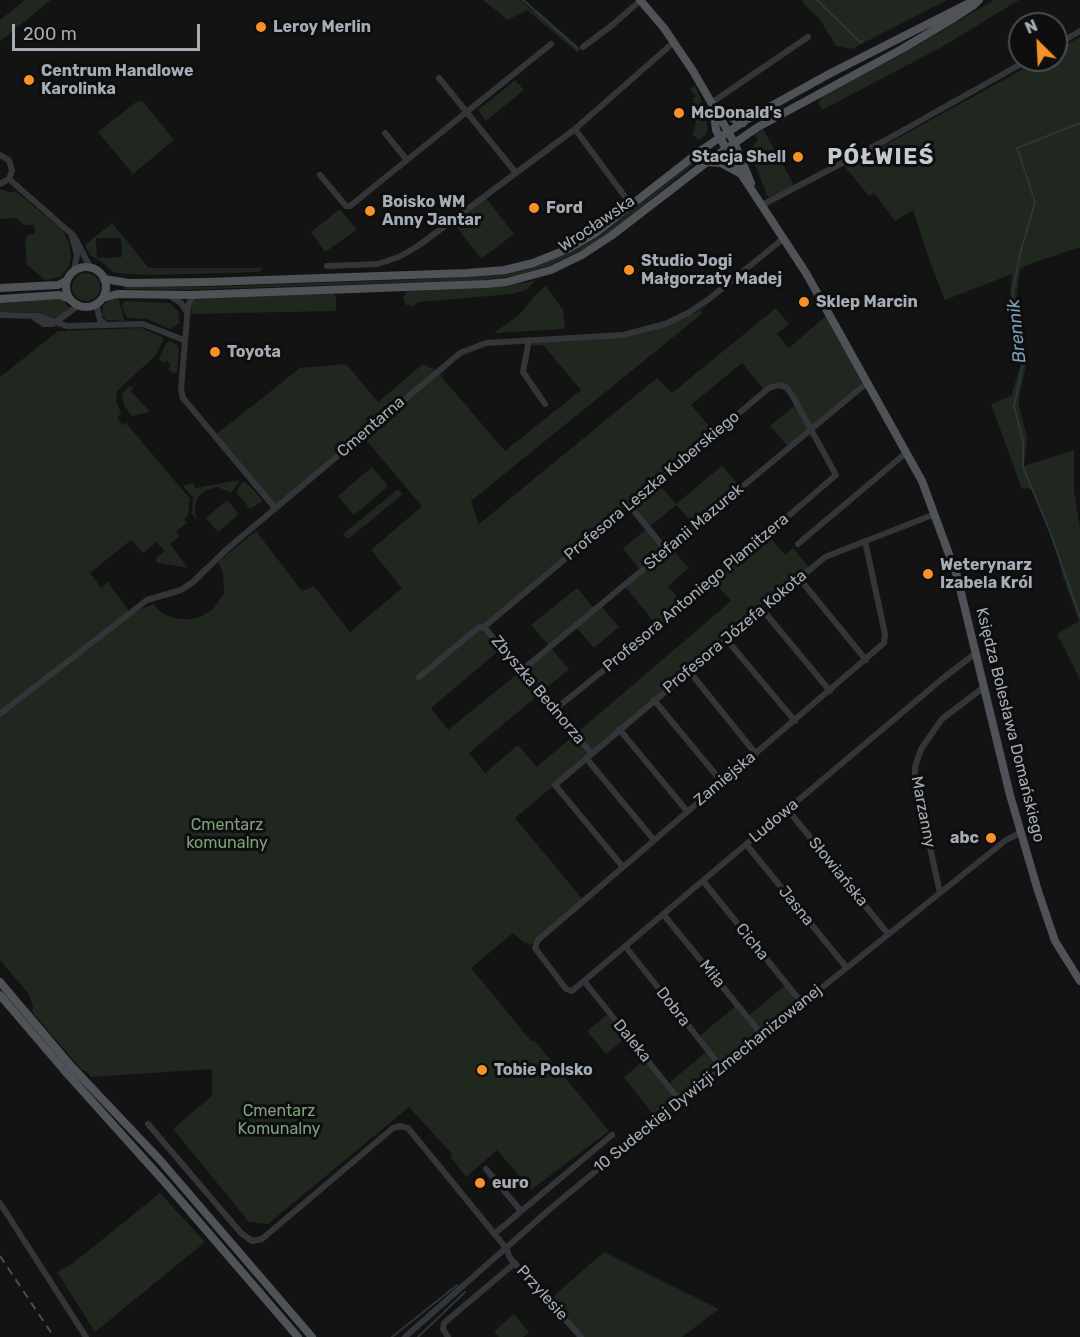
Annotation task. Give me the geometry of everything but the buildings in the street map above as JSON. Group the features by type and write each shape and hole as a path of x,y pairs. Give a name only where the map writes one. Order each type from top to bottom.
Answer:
{"main road":[{"name":"Księdza Bolesława Domańskiego","path":"640,0 674,42 729,132 747,170 754,192"},
{"name":"Wrocławska","path":"104,279 129,283 207,282 467,273 515,268 555,255 586,239 720,137 743,123 838,70 978,0"},
{"name":"Wrocławska","path":"99,301 117,294 168,295 487,284 523,278 563,265 589,251 621,229 734,142 902,49 974,5 978,0"},
{"path":"712,104 743,123"},
{"name":"Księdza Bolesława Domańskiego","path":"712,104 713,119 726,148 784,238 918,471 957,576 1020,832 1053,935 1080,981"},
{"path":"708,162 721,164 741,174"},
{"path":"0,288 58,285 66,281 74,270 90,267 99,271 104,279 106,290 99,301 89,306 79,305 59,295 0,298"},
{"path":"66,281 70,299"},
{"path":"0,982 78,1074 160,1160 312,1337"},
{"path":"0,995 298,1337"}],"street":[{"path":"583,47 640,0"},
{"path":"712,104 808,37"},
{"path":"327,266 378,264 399,257 418,246 575,129 674,42"},
{"path":"320,175 348,207 551,44"},
{"path":"762,205 886,140 1008,72"},
{"path":"439,78 516,173"},
{"path":"575,129 626,198"},
{"path":"385,133 407,160"},
{"path":"0,155 11,163 12,171 9,179 0,184"},
{"path":"9,179 69,230 77,240 90,267"},
{"path":"69,230 77,255 74,270"},
{"name":"Cmentarna","path":"0,714 147,600 186,588 227,549 460,353 486,343 623,335 665,324 709,299 784,238"},
{"path":"196,294 189,302 184,340 181,389 185,401 275,508"},
{"path":"168,295 181,303 187,313"},
{"path":"99,301 100,320 105,324"},
{"path":"58,323 79,305"},
{"path":"0,315 31,315 44,324 58,323 67,326 143,324 184,340"},
{"path":"529,339 523,372 545,404"},
{"name":"Stefanii Mazurek","path":"521,671 868,382"},
{"name":"Profesora Leszka Kuberskiego","path":"419,677 479,627 484,627 772,386 783,386 789,390 811,429"},
{"name":"Profesora Antoniego Plamitzera","path":"554,710 679,610 836,474 811,429"},
{"path":"798,544 907,452"},
{"path":"629,505 666,550"},
{"name":"Profesora Józefa Kokota","path":"623,867 555,785 825,557 935,514"},
{"name":"Zamiejska","path":"572,991 566,989 535,948 538,940 882,647 885,640 865,542"},
{"path":"799,578 866,660"},
{"path":"762,609 830,691"},
{"name":"Zbyszka Bednorza","path":"484,627 554,710 654,840"},
{"path":"726,639 795,721"},
{"name":"Ludowa","path":"572,991 942,679 976,653"},
{"path":"689,671 756,754"},
{"name":"Marzanny","path":"940,893 915,779 915,767 921,749 942,719 984,687"},
{"path":"654,700 722,782"},
{"path":"619,729 687,811"},
{"name":"Słowiańska","path":"788,810 888,934"},
{"name":"10 Sudeckiej Dywizji Zmechanizowanej","path":"405,1337 680,1101 1006,840 1020,832"},
{"name":"Jasna","path":"746,844 846,967"},
{"name":"Cicha","path":"702,881 802,1003"},
{"name":"Miła","path":"663,914 762,1035"},
{"name":"Dobra","path":"625,946 722,1068"},
{"name":"Daleka","path":"584,981 680,1101"},
{"name":"Przylesie","path":"148,1124 241,1233 252,1241 262,1239 393,1128 400,1126 408,1128 506,1248 515,1263 576,1335"},
{"path":"494,1234 612,1135"},
{"path":"486,1169 521,1211"},
{"path":"0,1203 86,1337"},
{"path":"448,1337 443,1329 444,1323 515,1263"}],"green space":[{"path":"25,0 51,0 0,41 0,20"},
{"path":"483,0 520,0 534,12 538,11 581,49 577,52 527,10 508,20"},
{"path":"802,0 947,0 852,49 836,46 821,21"},
{"path":"994,0 1019,0 942,47 822,110 818,103 823,96 901,55"},
{"path":"1080,37 1080,247 1020,269 1015,308 1017,325 1027,360 1019,398 1027,438 1024,466 1074,450 1074,491 1080,528 1080,679 1057,634 1079,621 1063,577 1050,528 1035,493 1028,488 1022,489 991,404 1011,396 1021,364 1010,326 1012,274 945,300 913,210 895,221 874,193 869,196 845,167 1018,72 1068,72 1068,44"},
{"path":"515,80 524,90 486,121 478,110"},
{"path":"695,86 701,99 708,128 705,136 699,140 692,134 697,113 695,110 692,111 693,98 696,97 690,89"},
{"path":"141,101 174,140 133,174 98,132 136,102"},
{"path":"763,129 794,185 771,197 768,197 751,155 751,149 758,139 754,135"},
{"path":"704,154 606,236 548,266 515,276 483,280 427,282 183,290 125,289 125,285 201,287 430,279 502,274 526,269 570,253 598,237"},
{"path":"0,189 13,193 15,191 62,230 69,243 71,256 69,266 60,277 45,280 27,265 25,240 27,235 35,234 34,225 24,225 16,218 0,219"},
{"path":"485,197 514,234 481,259 452,221"},
{"path":"340,209 357,230 325,252 311,232"},
{"path":"112,223 149,268 263,268 259,272 150,275 114,273 90,255 85,245","holes":["96,238 121,238 122,257 97,258"]},
{"path":"86,273 96,277 100,287 96,297 86,301 76,297 72,287 76,277"},
{"path":"536,280 526,290 512,294 419,302 413,306 406,305 403,298 407,291 487,288"},
{"path":"546,286 563,310 565,329 494,333 520,314 537,293"},
{"path":"333,294 336,297 336,311 191,314 192,302 198,298"},
{"path":"118,297 125,321 106,320 102,315 103,306 110,299"},
{"path":"62,300 70,308 58,319 30,312 0,312 0,303"},
{"path":"124,301 170,303 178,311 180,323 170,329 147,319 127,318 122,306"},
{"path":"709,304 700,312 703,313 471,501 479,524 657,378 672,393 776,308 789,324 777,334 789,348 829,313 868,382 789,448 770,426 797,404 783,386 765,391 742,363 691,405 715,433 657,482 676,504 722,466 741,487 695,526 676,505 648,528 666,550 670,547 689,568 668,586 684,605 658,627 624,585 641,571 623,549 647,528 629,506 484,627 502,648 431,708 448,730 550,647 569,669 469,753 485,773 518,745 537,767 731,601 713,580 767,534 785,555 793,548 810,569 515,818 584,901 535,944 524,943 513,933 471,968 609,1131 531,1190 497,1150 466,1177 450,1156 452,1154 409,1107 268,1224 249,1222 173,1129 212,1096 212,1069 91,1077 82,1070 32,1012 33,1006 28,993 0,960 0,377 58,331 141,328 164,338 156,355 117,391 116,401 121,414 117,418 123,425 126,423 190,499 188,515 184,519 187,523 176,532 180,536 170,544 188,568 158,563 157,557 165,551 157,542 143,553 131,540 90,573 101,588 108,582 130,613 154,604 159,611 168,616 193,619 214,608 224,593 223,572 218,562 256,531 302,591 314,586 350,632 402,588 371,550 422,506 365,439 275,508 214,436 300,368 346,364 378,402 423,364 437,371 455,360 440,375 505,451 581,390 543,345 531,346 533,343 638,333 688,313 695,313"},
{"path":"170,341 177,345 179,350 176,373 168,369 171,366 167,360 163,363 159,358"},
{"path":"129,386 134,387 131,391 150,412 132,416 124,406 122,394"},
{"path":"372,467 388,486 354,515 338,496"},
{"path":"240,480 231,493 218,487 206,490 198,497 195,505 198,521 192,514 193,497 183,486 193,483 195,488"},
{"path":"243,481 263,501 250,509 236,492"},
{"path":"398,489 403,494 348,539 343,534"},
{"path":"227,500 239,514 218,532 206,518"},
{"path":"577,588 595,609 600,605 619,627 594,648 575,626 550,647 531,625"},
{"path":"785,985 796,1001 717,1065 657,1120 624,1077 646,1059 667,1085 707,1051 697,1038 737,1005 747,1017"},
{"path":"609,1013 628,1036 606,1054 587,1031"},
{"path":"160,1193 205,1242 95,1332 57,1272 73,1263"},
{"path":"604,1252 719,1309 682,1337 581,1337 549,1300"},
{"path":"514,1314 529,1332 523,1337 499,1337 494,1331"}],"waterway":[{"path":"523,0 577,48"},
{"name":"Brennik","path":"817,0 860,42 863,41"},
{"name":"Brennik","path":"1080,123 1017,148 1035,202 1020,254 1013,290 1012,314 1023,363 1014,406 1023,441 1023,467 1049,529 1080,617"},
{"path":"392,1337 457,1285"},
{"path":"418,1337 465,1292"}],"railway":[{"path":"0,1256 54,1337"}],"place":[{"name":"Leroy Merlin","path":"261,27"},
{"name":"Centrum Handlowe Karolinka","path":"29,80"},
{"name":"McDonald's","path":"679,113"},
{"name":"Stacja Shell","path":"798,157"},
{"name":"Ford","path":"534,208"},
{"name":"Boisko WM Anny Jantar","path":"370,211"},
{"name":"Studio Jogi Małgorzaty Madej","path":"629,270"},
{"name":"Sklep Marcin","path":"804,302"},
{"name":"Toyota","path":"215,352"},
{"name":"Weterynarz Izabela Król","path":"928,574"},
{"name":"abc","path":"991,838"},
{"name":"Tobie Polsko","path":"482,1070"},
{"name":"euro","path":"480,1183"}],"district":[{"name":"PÓŁWIEŚ","path":"881,158"}],"park label":[{"name":"Cmentarz komunalny","path":"227,834"},
{"name":"Cmentarz Komunalny","path":"279,1120"}]}
